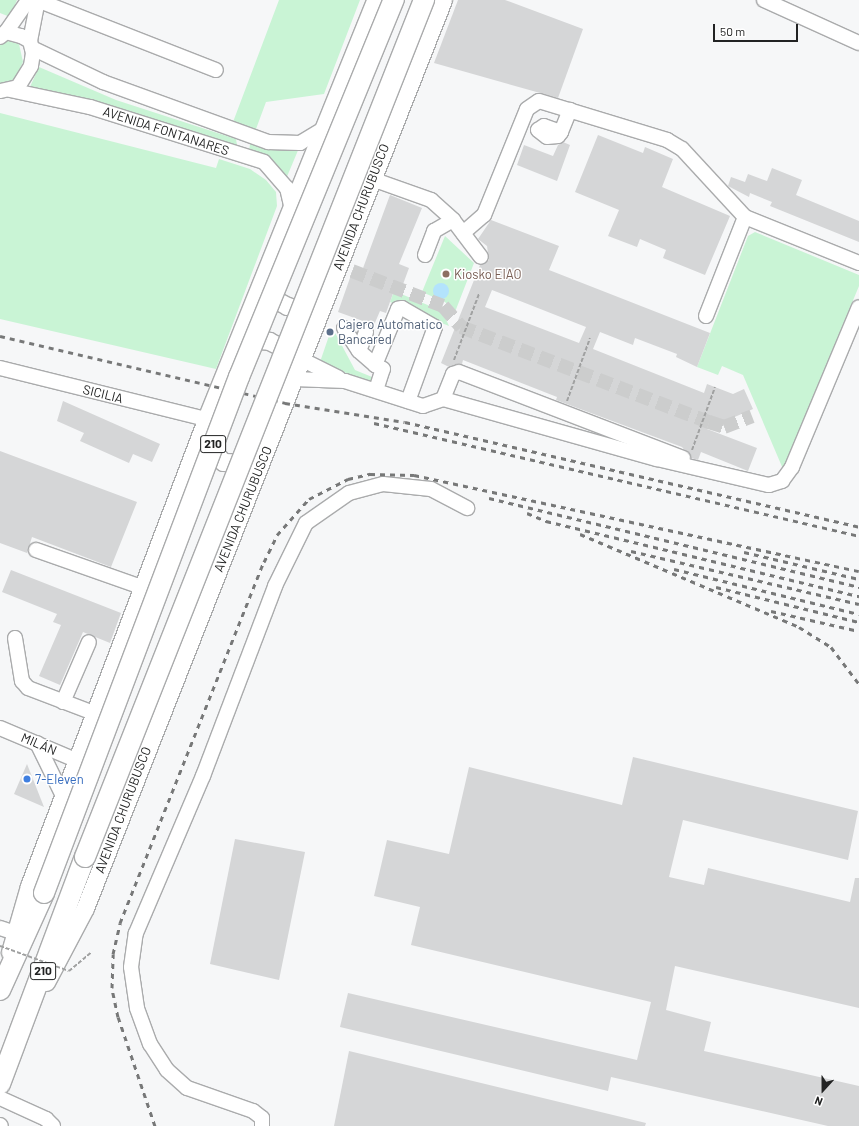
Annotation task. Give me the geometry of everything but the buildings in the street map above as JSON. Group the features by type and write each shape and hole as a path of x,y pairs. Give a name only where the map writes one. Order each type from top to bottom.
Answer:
{"highway":[{"name":"210","path":"0,990 44,893 237,383 394,0"},
{"name":"AVENIDA CHURUBUSCO","path":"0,1084 30,1012 85,857 424,0"}],"main road":[{"path":"0,986 8,930 29,886 64,798 204,425 326,128 375,0"},
{"name":"AVENIDA CHURUBUSCO","path":"30,1012 85,908 266,454 301,359 442,0"},
{"path":"264,278 274,299 287,306 300,309 325,298"},
{"path":"238,340 269,341 301,359"},
{"path":"204,425 214,455 223,462 246,465 266,454"}],"street":[{"path":"3,35 28,0"},
{"path":"5,90 18,87 31,66 31,45 38,0 216,70"},
{"path":"764,0 859,43"},
{"name":"AVENIDA FONTANARES","path":"3,35 31,45 67,68 249,137 285,145 300,143 326,128"},
{"name":"AVENIDA FONTANARES","path":"5,90 90,107 264,162 277,173 287,188 292,210"},
{"path":"463,233 484,215 527,109 539,101 676,145 744,217 859,263"},
{"path":"561,132 570,110"},
{"path":"242,155 249,137"},
{"path":"372,179 431,200 453,220 481,257"},
{"path":"706,316 744,217"},
{"path":"425,255 434,231 453,220"},
{"path":"301,359 345,381 423,406 443,399 657,460 725,473 769,485 786,477 859,307"},
{"path":"375,365 398,309 433,323 434,332 408,401"},
{"path":"344,328 359,351 375,365 383,369 376,390"},
{"path":"359,351 366,332"},
{"name":"SICILIA","path":"0,368 204,425"},
{"path":"443,399 455,372 725,473"},
{"path":"294,378 345,381"},
{"path":"549,429 560,410"},
{"path":"262,1126 262,1118 253,1112 187,1088 167,1070 150,1044 137,1008 131,966 136,933 203,776 274,586 306,523 349,493 383,484 431,489 467,508"},
{"path":"36,550 144,588"},
{"path":"15,638 22,681 28,688 96,714"},
{"path":"63,702 89,642"},
{"name":"MILÁN","path":"0,728 78,761"},
{"path":"37,743 64,798"},
{"path":"0,1098 46,1119 54,1126"}],"path":[{"path":"451,367 479,294"},
{"path":"560,410 590,338"},
{"path":"691,452 715,387"},
{"path":"0,946 69,971 92,952"}],"green space":[{"path":"0,0 17,0 10,17 0,13"},
{"path":"279,0 360,0 324,94 266,102 256,129 233,122"},
{"path":"8,41 19,44 23,62 14,81 0,88 0,45"},
{"path":"39,67 116,100 236,139 237,145 234,147 29,89"},
{"path":"0,113 216,168 219,159 250,169 266,180 276,192 277,206 216,369 0,319"},
{"path":"250,144 281,150 299,148 286,179 249,152"},
{"path":"755,232 859,275 859,286 783,469 743,375 722,366 718,375 697,367 748,236"},
{"path":"445,236 474,263 455,312 445,302 422,292"},
{"path":"394,291 442,311 449,326 390,302"},
{"path":"332,327 355,370 372,377 370,383 320,362"}],"water":[{"path":"441,283 448,288 449,291 444,298 441,299 434,294 433,291 438,284"}],"tunnel":[{"path":"352,271 443,306 461,327 709,422 724,427 752,416"}],"railway":[{"path":"0,336 285,403 405,422 859,527"},
{"path":"374,423 859,536"},
{"path":"155,1126 118,1017 112,988 113,954 120,923 264,562 277,535 309,499 348,479 370,474 414,475 859,571"},
{"path":"489,498 859,587"},
{"path":"527,513 546,521 859,596"},
{"path":"580,534 799,627 831,647 859,684"},
{"path":"631,551 859,604"},
{"path":"744,552 859,579"},
{"path":"674,569 859,614"},
{"path":"716,587 859,622"},
{"path":"771,611 859,631"}],"place":[{"name":"Kiosko EIAO","path":"446,274"},
{"name":"Cajero Automatico Bancared","path":"330,332"},
{"name":"7-Eleven","path":"27,779"}]}
